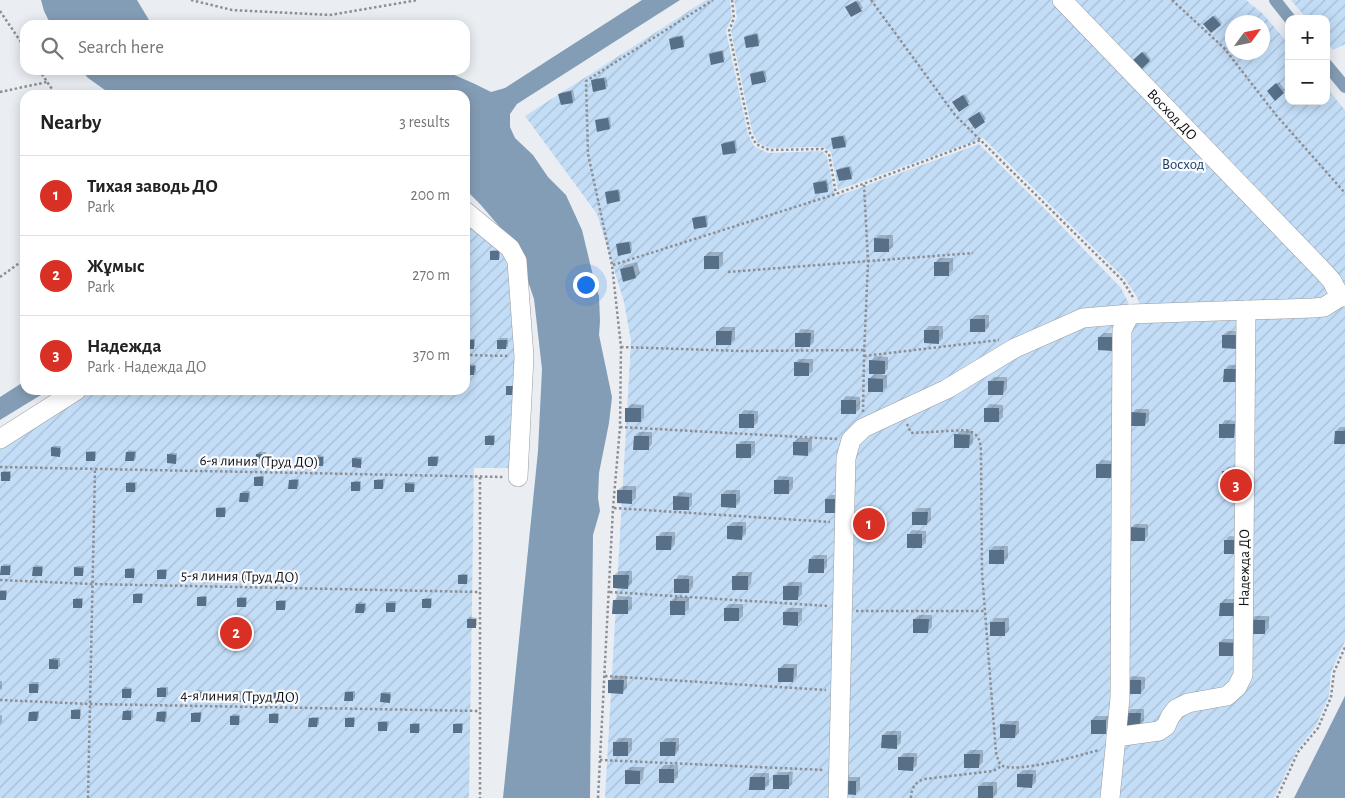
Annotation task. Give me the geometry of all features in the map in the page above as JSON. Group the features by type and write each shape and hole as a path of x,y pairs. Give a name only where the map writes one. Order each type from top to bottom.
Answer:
{"street":[{"name":"Восход ДО","path":"1062,0 1323,271 1342,297"},
{"path":"470,215 510,248 517,261 524,356 518,477"},
{"path":"838,798 846,458 857,434 947,389 1015,348 1083,318 1135,314 1324,307 1342,297"},
{"name":"Надежда ДО","path":"1116,741 1160,731 1166,726 1176,709 1188,703 1227,696 1237,686 1243,675 1246,310"},
{"path":"1110,798 1120,698 1122,330 1135,314"},
{"path":"0,438 69,395"}],"path":[{"path":"191,0 232,10 330,15 418,0"},
{"path":"598,798 620,427 622,347 612,265 588,154 586,81 713,0"},
{"path":"732,0 734,18 729,31 750,133 756,144 769,150 823,149 829,154 836,194"},
{"path":"872,0 955,115 1123,281 1136,301 1135,314"},
{"path":"1172,0 1224,48 1276,115 1345,193"},
{"path":"0,11 20,41"},
{"path":"43,75 53,90"},
{"path":"0,92 47,82"},
{"path":"612,265 836,194 981,140"},
{"path":"620,427 857,434 864,356 868,262 864,184"},
{"path":"728,272 973,254"},
{"path":"0,277 20,262"},
{"path":"864,356 1002,339 1010,342 1015,348"},
{"path":"622,347 742,351 864,350"},
{"path":"470,355 524,356"},
{"path":"902,410 911,433 966,430 974,432 980,440 984,611 996,753 1002,766"},
{"name":"6-я линия (Труд ДО)","path":"0,467 518,477"},
{"path":"88,798 95,468"},
{"path":"480,476 480,798"},
{"path":"614,508 844,522"},
{"name":"5-я линия (Труд ДО)","path":"0,580 92,584 480,592"},
{"path":"610,592 842,609 984,611"},
{"path":"1277,798 1298,752 1318,728 1331,697 1334,672 1345,647"},
{"path":"605,676 840,691"},
{"name":"4-я линия (Труд ДО)","path":"0,700 90,704 480,711"},
{"path":"911,798 911,793 919,780 992,772 1002,766 1018,767 1044,764 1116,741"},
{"path":"600,760 838,770"}],"green space":[{"path":"706,0 730,0 732,17 726,31 748,134 754,146 768,153 822,151 827,156 835,197 979,144 1121,288 1132,310 1115,706 1105,798 605,798 631,341 624,302 597,214 525,116"},
{"name":"Восход","path":"734,0 1246,0 1264,15 1225,15 1225,60 1270,60 1270,22 1285,39 1285,105 1330,105 1330,92 1345,110 1345,296 1323,304 1142,311 1137,297 1125,279 983,138 838,190 831,152 823,147 770,148 758,143 752,131 731,31 737,17"},
{"path":"1291,0 1345,0 1345,44 1333,50 1330,47 1330,15 1304,15"},
{"path":"470,225 502,251 511,265 518,359 512,468 474,468 469,798 0,798 0,450 87,395 470,395"},
{"path":"1345,301 1345,641 1331,672 1329,696 1316,726 1296,752 1274,798 1115,798 1128,330 1134,320"}],"shaded area":[{"path":"41,0 137,0 149,20 48,20"},
{"path":"642,0 680,0 517,104 510,114 510,127 515,138 533,155 548,177 566,195 582,230 599,296 599,335 612,397 599,473 598,498 600,511 593,535 590,798 503,798 538,451 542,369 534,299 516,246 470,194 470,90 105,90 85,75 454,75 491,92 505,88"},
{"path":"20,384 20,395 41,395 0,420 0,397"},
{"path":"1345,696 1345,798 1294,798"}],"building":[{"path":"856,1 862,11 851,17 845,7"},
{"path":"1213,16 1221,25 1211,33 1203,24"},
{"path":"757,34 759,46 746,48 744,37"},
{"path":"682,36 684,47 671,50 669,39"},
{"path":"722,51 724,62 711,65 709,54"},
{"path":"1142,52 1150,61 1141,70 1133,60"},
{"path":"763,71 766,82 752,85 750,74"},
{"path":"604,78 606,89 593,92 591,80"},
{"path":"1276,83 1284,93 1275,101 1267,91"},
{"path":"571,91 573,103 561,105 558,94"},
{"path":"963,95 969,105 959,112 952,102"},
{"path":"979,112 985,122 975,129 968,119"},
{"path":"608,118 610,129 597,132 595,120"},
{"path":"843,136 846,147 833,149 831,138"},
{"path":"734,141 736,153 723,155 721,144"},
{"path":"849,167 852,179 839,181 836,170"},
{"path":"826,181 828,192 815,194 813,183"},
{"path":"618,190 620,201 607,204 605,192"},
{"path":"705,216 707,227 694,229 692,218"},
{"path":"874,238 889,239 889,252 874,252"},
{"path":"629,242 631,253 618,256 616,244"},
{"path":"490,251 499,251 499,260 490,260"},
{"path":"704,256 719,256 719,269 704,269"},
{"path":"934,262 949,262 949,276 934,276"},
{"path":"633,266 636,278 623,282 620,269"},
{"path":"970,319 985,319 985,332 970,332"},
{"path":"924,330 939,330 939,344 924,343"},
{"path":"716,331 732,331 731,345 716,345"},
{"path":"795,333 811,333 810,347 795,347"},
{"path":"1222,335 1237,335 1237,349 1222,348"},
{"path":"1098,337 1114,337 1113,351 1098,350"},
{"path":"470,340 474,340 474,349 470,349"},
{"path":"497,340 507,340 506,349 497,349"},
{"path":"869,360 885,361 885,374 869,374"},
{"path":"794,362 809,363 809,376 794,376"},
{"path":"470,366 475,366 474,375 470,375"},
{"path":"1224,369 1239,369 1239,382 1223,382"},
{"path":"868,378 883,379 883,392 868,392"},
{"path":"988,381 1004,381 1003,395 988,395"},
{"path":"506,386 515,386 515,395 506,395"},
{"path":"841,400 856,400 856,414 841,414"},
{"path":"625,408 641,408 641,422 625,422"},
{"path":"984,408 999,408 999,422 984,422"},
{"path":"1130,412 1146,413 1145,426 1130,426"},
{"path":"739,414 754,414 754,428 739,428"},
{"path":"1219,424 1235,424 1234,438 1219,438"},
{"path":"1335,431 1345,431 1345,444 1334,444"},
{"path":"954,434 970,435 969,448 954,448"},
{"path":"485,436 494,436 494,445 485,445"},
{"path":"634,436 649,436 649,450 633,450"},
{"path":"793,442 808,442 808,456 793,455"},
{"path":"736,444 751,444 751,458 736,458"},
{"path":"51,447 60,448 60,457 51,456"},
{"path":"86,452 95,452 95,461 86,461"},
{"path":"126,452 135,452 134,461 125,461"},
{"path":"167,454 176,455 176,464 167,463"},
{"path":"256,454 265,454 265,463 256,462"},
{"path":"314,457 323,457 323,466 314,466"},
{"path":"428,457 438,457 437,466 428,466"},
{"path":"352,458 361,459 361,468 352,467"},
{"path":"1096,464 1112,464 1111,478 1096,478"},
{"path":"1222,471 1238,471 1238,485 1222,485"},
{"path":"1,472 10,472 10,481 1,481"},
{"path":"254,477 263,477 263,486 254,486"},
{"path":"289,480 298,480 297,489 288,489"},
{"path":"374,480 383,480 383,489 374,489"},
{"path":"774,480 789,480 789,494 774,494"},
{"path":"351,482 360,482 360,491 351,491"},
{"path":"126,483 135,483 135,492 126,492"},
{"path":"405,483 414,484 414,492 405,492"},
{"path":"617,490 632,490 632,504 617,503"},
{"path":"240,493 249,493 248,502 239,502"},
{"path":"721,494 736,494 736,508 721,507"},
{"path":"673,496 689,497 689,510 673,510"},
{"path":"825,499 840,499 840,513 825,513"},
{"path":"216,508 225,508 225,517 216,517"},
{"path":"912,512 928,512 927,525 912,525"},
{"path":"727,526 743,526 742,540 727,539"},
{"path":"1129,527 1145,528 1145,541 1129,541"},
{"path":"907,534 922,534 922,548 907,548"},
{"path":"656,536 672,536 671,550 656,550"},
{"path":"1224,540 1239,540 1239,554 1224,554"},
{"path":"989,550 1004,550 1004,564 989,564"},
{"path":"809,559 824,559 824,573 808,573"},
{"path":"1,566 10,566 10,575 0,575"},
{"path":"33,567 42,567 42,576 32,576"},
{"path":"74,567 83,568 83,576 74,576"},
{"path":"125,569 134,569 134,578 125,578"},
{"path":"157,570 166,570 166,579 157,579"},
{"path":"203,573 212,574 212,583 203,582"},
{"path":"240,573 249,573 249,582 240,582"},
{"path":"276,575 285,575 285,584 276,584"},
{"path":"458,575 467,575 467,584 458,584"},
{"path":"613,575 629,575 628,589 613,588"},
{"path":"732,576 748,576 748,590 732,590"},
{"path":"674,579 689,579 689,593 674,593"},
{"path":"783,586 799,586 798,600 783,600"},
{"path":"0,591 6,591 6,600 0,600"},
{"path":"133,594 142,594 142,603 133,603"},
{"path":"197,597 206,597 206,606 197,606"},
{"path":"237,598 246,598 246,607 237,607"},
{"path":"73,599 82,599 82,608 73,608"},
{"path":"422,599 431,599 431,608 422,608"},
{"path":"613,600 628,600 628,614 612,614"},
{"path":"276,601 285,601 285,610 276,610"},
{"path":"670,601 685,601 685,615 670,615"},
{"path":"386,603 395,603 395,612 386,612"},
{"path":"1220,603 1235,603 1235,616 1219,616"},
{"path":"356,604 365,604 364,613 355,613"},
{"path":"724,608 739,608 739,621 724,621"},
{"path":"783,612 798,612 798,626 783,625"},
{"path":"467,619 476,619 476,628 467,628"},
{"path":"913,619 929,619 928,633 913,633"},
{"path":"1250,620 1265,620 1265,634 1250,634"},
{"path":"990,622 1005,622 1005,636 990,636"},
{"path":"1219,642 1234,643 1234,656 1219,656"},
{"path":"49,659 58,660 58,669 49,669"},
{"path":"778,668 794,668 793,682 778,682"},
{"path":"608,680 624,680 623,694 608,693"},
{"path":"1126,680 1141,680 1141,694 1126,694"},
{"path":"29,684 38,684 38,693 29,693"},
{"path":"157,688 166,688 166,697 157,697"},
{"path":"122,689 131,689 131,698 122,698"},
{"path":"195,692 204,692 204,701 195,701"},
{"path":"232,692 241,693 241,702 232,701"},
{"path":"345,692 353,692 353,701 344,701"},
{"path":"271,693 280,693 280,702 271,702"},
{"path":"381,693 390,694 390,703 380,702"},
{"path":"71,710 80,710 80,719 71,719"},
{"path":"123,711 131,711 131,720 122,720"},
{"path":"29,712 38,712 37,721 28,721"},
{"path":"157,712 166,712 165,722 156,721"},
{"path":"191,713 201,713 200,722 191,722"},
{"path":"1125,713 1141,713 1140,727 1125,726"},
{"path":"269,714 278,714 278,723 269,723"},
{"path":"230,716 239,716 239,725 230,725"},
{"path":"309,718 318,718 317,727 308,727"},
{"path":"345,718 354,718 354,727 345,727"},
{"path":"1091,720 1106,720 1106,734 1091,734"},
{"path":"378,722 387,722 387,731 378,731"},
{"path":"410,724 419,724 419,733 410,733"},
{"path":"453,724 462,724 462,733 453,733"},
{"path":"1000,724 1016,725 1015,738 1000,738"},
{"path":"882,735 897,735 897,749 881,748"},
{"path":"613,742 628,742 628,756 613,756"},
{"path":"660,742 676,742 675,756 660,756"},
{"path":"964,754 980,754 979,768 964,768"},
{"path":"898,757 914,757 913,771 898,770"},
{"path":"659,769 674,769 674,783 659,783"},
{"path":"625,770 640,771 640,784 625,784"},
{"path":"1017,774 1033,774 1032,788 1017,787"},
{"path":"773,775 789,775 789,789 773,789"},
{"path":"750,777 765,777 765,790 749,790"},
{"path":"841,781 856,781 856,795 841,794"},
{"path":"978,786 993,786 993,798 978,798"}],"waterway":[{"path":"1275,0 1287,15"},
{"path":"1330,69 1345,87"}],"place":[{"name":"Надежда","path":"1236,485"},
{"name":"Тихая заводь ДО","path":"869,524"},
{"name":"Жұмыс","path":"236,633"}]}
